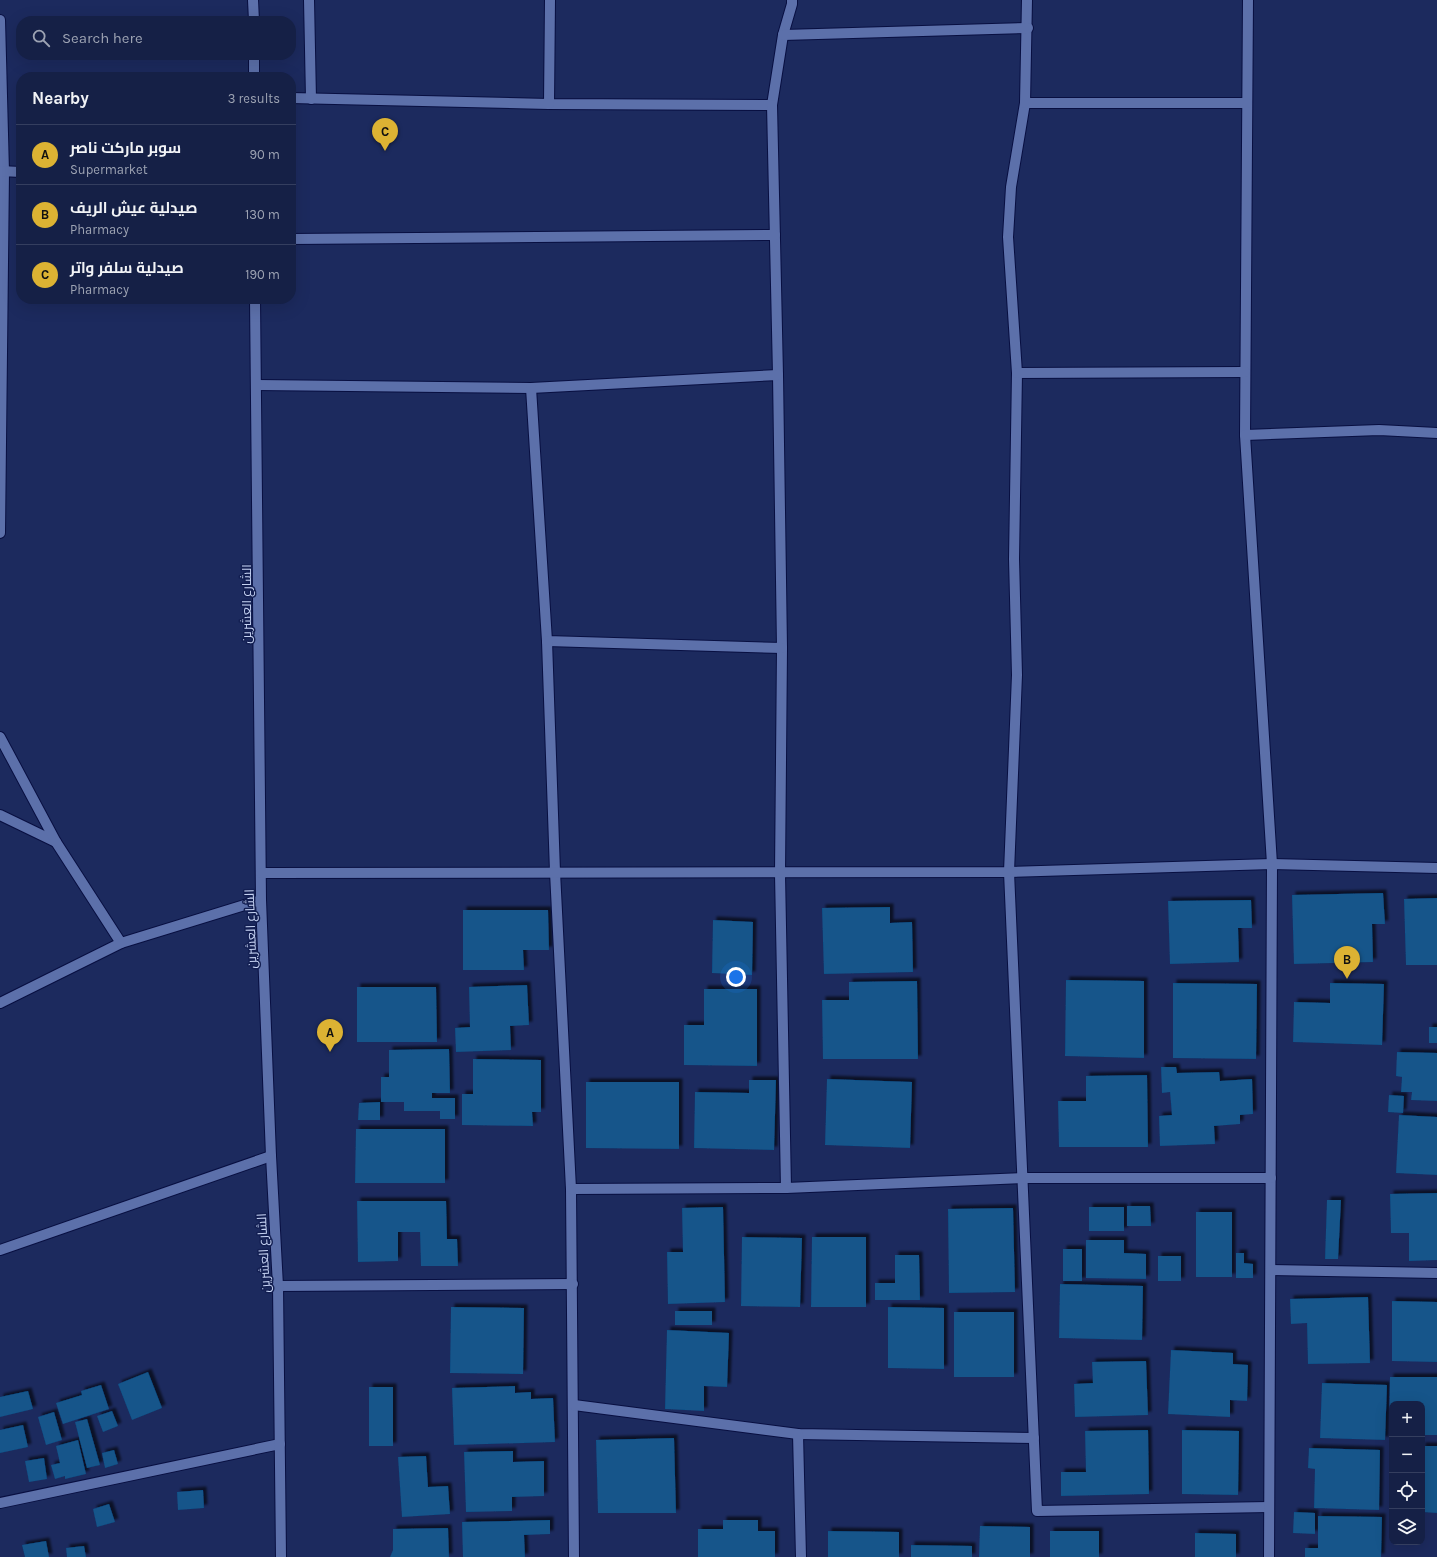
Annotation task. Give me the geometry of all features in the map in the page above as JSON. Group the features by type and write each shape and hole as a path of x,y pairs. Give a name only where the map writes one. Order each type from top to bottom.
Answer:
{"street":[{"path":"254,0 254,16"},
{"path":"310,0 311,99"},
{"path":"550,0 550,104"},
{"path":"786,1188 780,874 782,648 772,104 783,35 792,0"},
{"path":"1027,0 1028,28 1026,103 1011,187 1008,237 1017,373 1014,559 1017,675 1009,872 1037,1511 1270,1508"},
{"path":"1248,0 1245,435 1272,864 1269,1557"},
{"path":"0,20 2,172 0,533"},
{"path":"783,35 1028,28"},
{"path":"254,60 254,72"},
{"path":"296,98 550,104 772,104"},
{"path":"1026,103 1247,103"},
{"path":"2,172 16,172"},
{"path":"296,239 775,235"},
{"name":"الشارع العشرين","path":"255,304 261,900 271,1156 278,1286 281,1557"},
{"path":"1017,373 1245,372"},
{"path":"257,386 532,388 778,375"},
{"path":"532,388 547,640 555,872 572,1189 574,1557"},
{"path":"1245,435 1379,430 1437,432"},
{"path":"547,640 782,648"},
{"path":"0,737 56,842 121,943"},
{"path":"0,815 56,842"},
{"path":"261,873 555,872 780,874 1009,872 1272,864 1437,868"},
{"path":"0,1003 121,943 261,900"},
{"path":"0,1250 271,1156"},
{"path":"572,1189 786,1188 1023,1178 1271,1178"},
{"path":"1271,1270 1437,1273"},
{"path":"278,1286 573,1284"},
{"path":"574,1405 798,1434 1034,1438"},
{"path":"798,1434 801,1557"},
{"path":"0,1503 280,1444"}],"building":[{"path":"1383,893 1385,924 1372,924 1373,962 1294,964 1292,895"},
{"path":"1437,898 1437,965 1406,965 1404,899"},
{"path":"1251,900 1252,928 1238,928 1239,962 1170,964 1168,901"},
{"path":"890,907 890,923 912,922 913,972 824,974 822,908"},
{"path":"463,910 548,910 549,950 523,950 524,970 463,970"},
{"path":"713,920 753,922 752,975 712,973"},
{"path":"1066,980 1144,981 1144,1058 1065,1056"},
{"path":"917,981 918,1059 823,1059 822,1000 849,1000 849,982"},
{"path":"1173,983 1257,984 1256,1059 1173,1058"},
{"path":"1330,983 1384,984 1382,1045 1293,1042 1294,1002 1330,1003"},
{"path":"527,985 529,1025 510,1026 511,1050 456,1052 455,1028 470,1027 469,987"},
{"path":"357,987 436,987 437,1042 357,1042"},
{"path":"704,989 757,989 757,1066 684,1065 684,1025 704,1025"},
{"path":"1429,1027 1437,1027 1437,1043 1429,1043"},
{"path":"449,1049 450,1093 432,1093 432,1098 455,1098 455,1119 440,1119 440,1111 404,1111 404,1102 381,1102 381,1077 389,1077 389,1050"},
{"path":"1397,1052 1437,1053 1437,1101 1411,1100 1412,1092 1401,1092 1402,1077 1396,1076"},
{"path":"473,1059 541,1060 541,1112 532,1112 533,1126 462,1125 462,1094 473,1094"},
{"path":"1161,1067 1176,1067 1177,1073 1219,1072 1220,1081 1252,1079 1253,1114 1240,1115 1240,1124 1214,1126 1215,1144 1160,1146 1159,1116 1172,1115 1170,1092 1162,1093"},
{"path":"1147,1075 1148,1147 1059,1147 1058,1101 1086,1101 1086,1076"},
{"path":"827,1079 912,1082 910,1148 825,1145"},
{"path":"749,1080 776,1080 774,1150 694,1148 695,1092 749,1093"},
{"path":"586,1082 679,1082 679,1149 586,1148"},
{"path":"1389,1095 1404,1096 1403,1113 1388,1112"},
{"path":"380,1102 380,1120 358,1120 359,1103"},
{"path":"1399,1115 1437,1117 1437,1175 1396,1173"},
{"path":"356,1129 445,1129 445,1183 355,1183"},
{"path":"1437,1193 1437,1260 1409,1261 1409,1233 1391,1233 1390,1194"},
{"path":"1327,1200 1341,1200 1338,1259 1325,1259"},
{"path":"357,1201 446,1201 447,1239 457,1239 458,1266 421,1266 420,1232 398,1232 398,1261 358,1262"},
{"path":"1127,1206 1150,1206 1151,1226 1127,1226"},
{"path":"723,1207 725,1302 668,1304 667,1252 683,1252 682,1208"},
{"path":"1089,1207 1124,1207 1124,1231 1089,1231"},
{"path":"1013,1208 1015,1292 949,1293 948,1209"},
{"path":"1196,1212 1232,1212 1232,1277 1196,1277"},
{"path":"742,1237 802,1238 800,1307 741,1306"},
{"path":"812,1237 866,1237 866,1307 811,1307"},
{"path":"1086,1240 1124,1240 1124,1253 1146,1254 1146,1279 1086,1278"},
{"path":"1063,1249 1082,1249 1082,1281 1063,1281"},
{"path":"1236,1253 1244,1253 1244,1263 1253,1264 1253,1278 1236,1278"},
{"path":"895,1255 919,1255 920,1300 875,1300 875,1283 895,1283"},
{"path":"1158,1256 1181,1256 1181,1281 1158,1281"},
{"path":"1060,1284 1143,1286 1142,1340 1059,1338"},
{"path":"1368,1297 1370,1363 1308,1364 1307,1323 1291,1324 1290,1299"},
{"path":"1392,1301 1437,1302 1437,1362 1392,1361"},
{"path":"451,1307 524,1308 523,1374 450,1373"},
{"path":"888,1307 944,1308 944,1369 888,1368"},
{"path":"675,1311 712,1311 712,1325 675,1325"},
{"path":"954,1312 1014,1312 1014,1377 954,1377"},
{"path":"667,1330 729,1333 727,1387 704,1386 704,1411 665,1409"},
{"path":"1171,1350 1233,1353 1233,1364 1248,1365 1247,1401 1230,1400 1230,1417 1168,1414"},
{"path":"1146,1361 1148,1415 1075,1417 1074,1384 1093,1383 1092,1362"},
{"path":"148,1372 162,1408 132,1420 118,1384"},
{"path":"1390,1377 1437,1377 1437,1435 1425,1435 1425,1401 1390,1401"},
{"path":"1322,1383 1387,1385 1385,1440 1320,1438"},
{"path":"101,1385 109,1409 63,1424 56,1403 82,1395 81,1391"},
{"path":"515,1386 515,1393 531,1392 531,1399 553,1398 555,1442 454,1445 452,1388"},
{"path":"369,1387 393,1387 393,1446 369,1446"},
{"path":"28,1391 33,1409 0,1417 0,1397"},
{"path":"112,1411 118,1426 103,1432 97,1416"},
{"path":"54,1412 62,1440 46,1445 38,1417"},
{"path":"87,1419 100,1465 87,1468 75,1422"},
{"path":"23,1425 28,1447 0,1453 0,1430"},
{"path":"1148,1430 1149,1494 1061,1496 1061,1472 1086,1472 1085,1431"},
{"path":"1182,1430 1239,1431 1238,1495 1182,1494"},
{"path":"674,1438 676,1513 598,1513 596,1440"},
{"path":"78,1440 86,1474 65,1479 65,1476 55,1479 51,1465 60,1463 56,1446"},
{"path":"1425,1446 1437,1446 1437,1513 1425,1512"},
{"path":"1309,1448 1380,1450 1379,1510 1314,1508 1315,1469 1308,1468"},
{"path":"114,1450 118,1464 105,1468 102,1453"},
{"path":"513,1451 513,1462 544,1461 544,1496 512,1497 512,1511 466,1512 464,1452"},
{"path":"426,1456 428,1487 448,1486 450,1514 402,1517 398,1457"},
{"path":"44,1458 47,1479 29,1482 25,1461"},
{"path":"203,1490 204,1508 178,1510 177,1492"},
{"path":"109,1504 115,1522 97,1527 93,1509"},
{"path":"1294,1512 1315,1513 1315,1534 1293,1533"},
{"path":"1318,1516 1382,1517 1381,1557 1305,1557 1305,1548 1318,1548"},
{"path":"550,1520 550,1534 524,1535 525,1557 463,1557 462,1522"},
{"path":"723,1520 758,1520 758,1531 775,1531 775,1557 698,1557 698,1529 723,1529"},
{"path":"980,1526 1030,1527 1030,1557 979,1557"},
{"path":"448,1528 449,1557 390,1557 393,1550 393,1529"},
{"path":"828,1531 899,1532 899,1557 828,1557"},
{"path":"1050,1531 1099,1531 1099,1557 1050,1557"},
{"path":"1195,1533 1236,1534 1236,1557 1195,1557"},
{"path":"46,1541 49,1557 25,1557 22,1545"},
{"path":"911,1545 972,1546 972,1557 911,1557"},
{"path":"84,1546 86,1557 67,1557 66,1548"}],"place":[{"name":"صيدلية سلفر واتر","path":"385,151"},
{"name":"صيدلية عيش الريف","path":"1347,979"},
{"name":"سوبر ماركت ناصر","path":"330,1052"}]}
